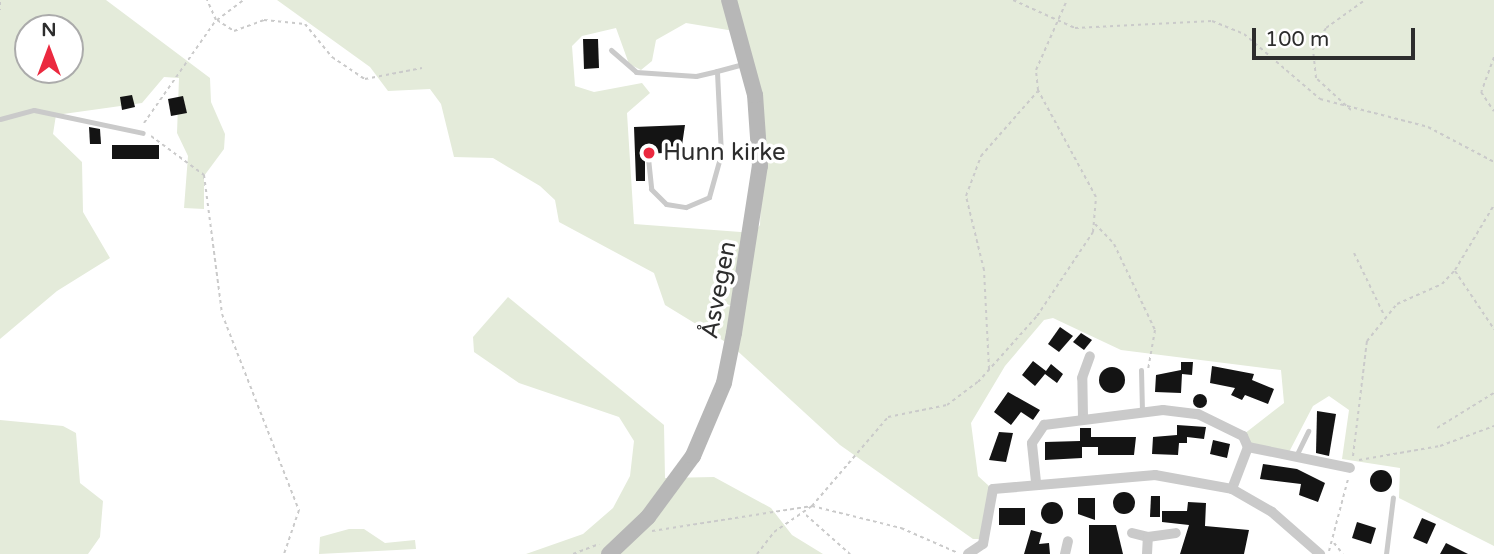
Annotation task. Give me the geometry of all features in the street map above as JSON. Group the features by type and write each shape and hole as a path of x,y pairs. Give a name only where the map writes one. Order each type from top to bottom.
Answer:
{"main road":[{"name":"Åsvegen","path":"609,554 634,531 692,456 723,383 758,200 759,137 747,63 729,0"}],"street":[{"path":"1083,417 1082,378 1090,356"},
{"path":"1036,482 1036,432 1083,417 1142,411 1198,414 1237,429 1248,447 1350,468"},
{"path":"1232,489 1248,447"},
{"path":"968,554 983,544 993,489 1036,482 1155,475 1232,489 1272,512 1320,554"},
{"path":"1132,533 1148,537 1176,533"},
{"path":"1147,554 1148,537"},
{"path":"1065,554 1068,541"},
{"path":"983,544 992,554"}],"lane":[{"path":"611,50 636,72 695,76 747,63"},
{"path":"648,159 651,189 666,204 687,207 712,193 721,154 718,71"},
{"path":"0,119 34,110 143,134"},
{"path":"1142,370 1142,411"},
{"path":"1296,456 1308,431"},
{"path":"1386,554 1393,497"}],"path":[{"path":"207,0 216,20 234,31 264,20 305,24 332,57 365,79 422,68"},
{"path":"244,0 216,20 144,121 143,134 162,140 204,175 222,314 299,510 284,554"},
{"path":"1013,0 1058,24 1212,21 1244,34 1321,99 1352,111 1428,127 1494,162"},
{"path":"757,554 774,531 805,514 888,417 947,405 989,371 1037,316 1094,223 1096,197 1038,90 1036,70 1067,0"},
{"path":"1357,115 1316,78 1313,49 1326,28 1365,0"},
{"path":"0,2 0,10"},
{"path":"1494,57 1481,92 1494,110"},
{"path":"989,371 984,270 966,196 981,156 1038,90"},
{"path":"1328,554 1350,468 1362,354 1384,316 1455,270 1494,205"},
{"path":"1094,223 1114,244 1155,330 1152,364 1142,378"},
{"path":"1354,253 1384,316"},
{"path":"1455,270 1494,329"},
{"path":"1437,428 1494,393"},
{"path":"1350,468 1368,456 1440,446 1494,426"},
{"path":"634,531 812,506 901,528 958,554"},
{"path":"805,514 850,554"},
{"path":"1333,542 1343,554"}],"green space":[{"path":"0,0 106,0 210,78 211,102 225,134 224,149 204,176 204,209 184,208 188,156 177,133 179,78 164,77 142,103 56,115 53,134 82,162 83,212 110,258 57,291 0,339"},
{"path":"277,0 1494,0 1494,546 1399,498 1400,468 1342,459 1349,410 1329,396 1313,406 1288,454 1247,448 1244,434 1284,403 1281,370 1121,350 1053,318 1044,320 1005,366 971,423 978,476 989,486 989,539 973,539 840,445 732,346 665,305 654,273 559,222 555,200 540,186 493,158 454,157 441,104 430,89 388,91 370,67","holes":["686,23 734,31 763,145 760,225 754,233 634,224 627,113 650,93 642,83 594,92 575,86 572,46 582,36 616,28 629,64 641,70 652,61 656,40"]},
{"path":"508,297 664,425 665,478 714,477 771,508 792,535 823,554 526,554 583,534 613,508 630,476 634,441 619,417 519,383 474,352 473,337"},
{"path":"0,420 63,426 76,433 80,483 103,501 100,537 88,554 0,554"},
{"path":"349,529 364,529 385,543 415,540 416,549 319,554 320,537"}],"building":[{"path":"583,39 598,39 599,68 584,69"},
{"path":"132,95 135,107 122,110 120,97"},
{"path":"183,96 187,113 171,116 168,99"},
{"name":"Hunn kirke","path":"685,125 681,152 645,154 645,181 636,181 634,127"},
{"path":"89,127 100,129 101,144 90,144"},
{"path":"112,145 159,145 159,159 112,159"},
{"path":"1060,327 1073,336 1059,352 1048,344"},
{"path":"1081,333 1092,340 1084,350 1073,342"},
{"path":"1033,361 1046,371 1051,364 1063,374 1057,383 1045,374 1035,386 1022,375"},
{"path":"1181,362 1193,362 1192,375 1182,374 1181,393 1155,392 1156,375 1181,370"},
{"path":"1212,366 1254,374 1252,380 1274,389 1268,404 1245,395 1242,400 1231,395 1235,388 1210,383"},
{"path":"1112,367 1121,371 1125,380 1121,389 1112,393 1103,389 1099,380 1103,371"},
{"path":"1008,392 1040,410 1033,420 1021,412 1011,425 994,412"},
{"path":"1200,394 1205,396 1205,406 1200,408 1195,406 1193,401 1195,396"},
{"path":"1317,411 1336,414 1329,456 1316,453"},
{"path":"1177,425 1206,427 1204,439 1187,437 1187,443 1179,443 1178,455 1152,454 1153,437 1177,435"},
{"path":"1080,428 1091,428 1091,437 1136,437 1134,455 1098,455 1098,447 1082,447 1082,458 1045,460 1045,442 1080,441"},
{"path":"999,432 1013,433 1006,462 989,460"},
{"path":"1213,440 1230,444 1227,458 1210,454"},
{"path":"1263,464 1297,469 1325,483 1318,502 1299,495 1301,484 1260,479"},
{"path":"1381,470 1389,473 1392,481 1389,489 1381,492 1373,489 1370,481 1373,473"},
{"path":"1124,492 1134,499 1135,503 1128,513 1124,514 1114,507 1113,503 1120,493"},
{"path":"1151,496 1160,496 1160,517 1150,517"},
{"path":"1078,498 1095,498 1095,520 1078,514"},
{"path":"1052,502 1060,505 1063,513 1060,521 1052,524 1044,521 1041,513 1044,505"},
{"path":"1188,502 1206,503 1205,526 1249,530 1244,554 1180,554 1189,525 1162,522 1162,511 1187,511"},
{"path":"999,508 1025,508 1025,525 999,525"},
{"path":"1422,518 1436,524 1427,544 1413,538"},
{"path":"1357,522 1376,528 1371,544 1352,538"},
{"path":"1089,525 1116,525 1123,554 1089,554"},
{"path":"1031,530 1042,533 1039,544 1049,543 1050,554 1024,554"},
{"path":"1446,543 1468,554 1440,554"}],"place":[{"name":"Hunn kirke","path":"649,153"}]}
